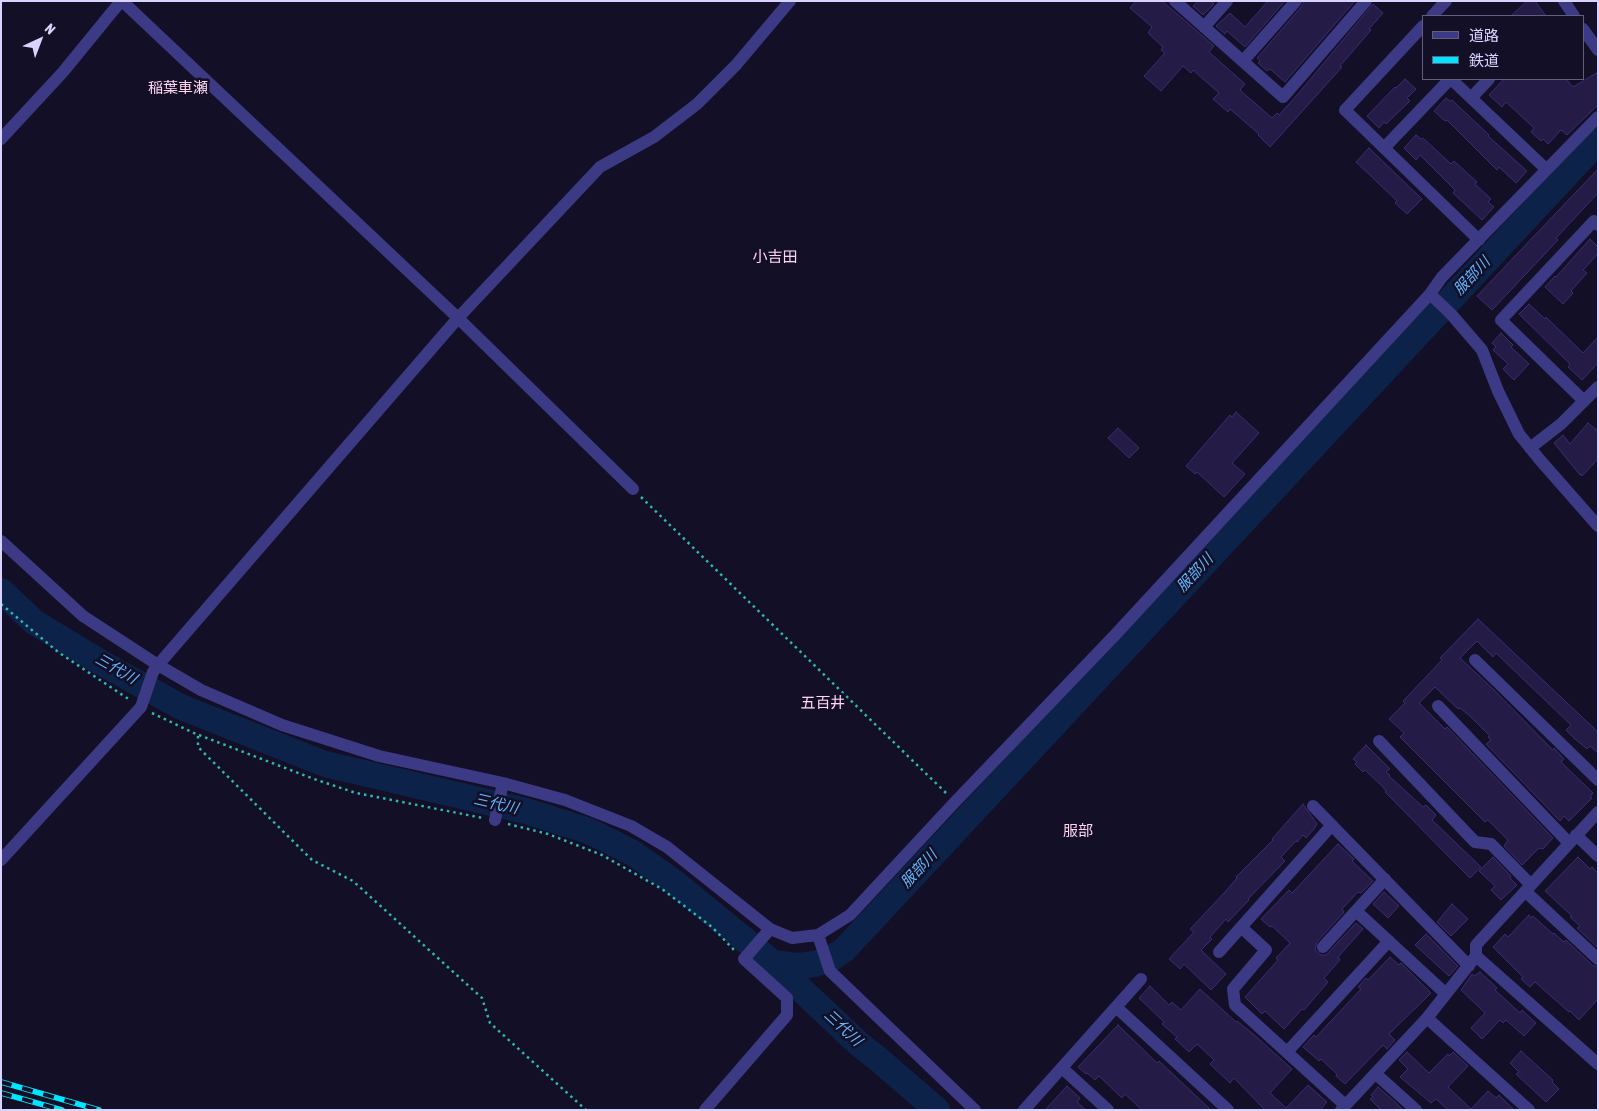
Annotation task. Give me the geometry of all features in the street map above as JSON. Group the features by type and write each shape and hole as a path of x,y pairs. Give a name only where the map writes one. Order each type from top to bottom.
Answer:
{"street":[{"path":"1,139 63,72 122,1 458,318 633,489"},
{"path":"1,860 142,704 155,669 458,318 600,167 654,137 697,104 736,65 790,1"},
{"path":"1175,1 1283,96 1366,1"},
{"path":"1204,27 1227,1"},
{"path":"1243,61 1296,1"},
{"path":"1433,15 1446,1"},
{"path":"1564,1 1573,15"},
{"path":"1422,27 1344,110 1479,240"},
{"path":"1584,30 1598,50"},
{"path":"1384,148 1450,80"},
{"path":"1452,80 1546,169"},
{"path":"1471,98 1487,80"},
{"path":"1,541 83,616 155,669 282,725 378,756 565,800 631,826 667,847 769,930 792,938 820,939 850,915 1115,635 1430,294 1442,277 1598,117"},
{"path":"1584,401 1501,320 1594,221 1598,225"},
{"path":"1430,294 1451,314 1482,350 1519,434 1598,526"},
{"path":"1530,448 1561,424 1598,387"},
{"path":"1475,660 1598,780"},
{"path":"1438,706 1572,839 1598,856"},
{"path":"1379,741 1476,842 1491,844 1528,889 1598,959"},
{"path":"495,818 503,785"},
{"path":"1313,806 1385,879 1473,961 1598,1064"},
{"path":"1242,927 1266,950 1233,988 1235,1006 1287,1052 1343,1107 1427,1018 1473,961 1476,945 1598,812"},
{"path":"1219,952 1332,825"},
{"path":"1323,947 1385,879"},
{"path":"1356,911 1446,994"},
{"path":"705,1110 787,1015 787,998 745,957 769,930"},
{"path":"820,939 830,971 975,1110"},
{"path":"1287,1052 1389,941"},
{"path":"1024,1110 1141,979"},
{"path":"1116,1007 1228,1110"},
{"path":"1427,1018 1529,1110"},
{"path":"1062,1068 1108,1110"},
{"path":"1376,1074 1416,1110"}],"path":[{"path":"633,489 955,802"},
{"path":"1,604 58,652 142,704 198,735 356,793 495,818 548,834 602,855 662,889 712,927 745,957"},
{"path":"198,735 198,747 312,860 353,881 482,998 490,1022 586,1110"}],"building":[{"path":"1136,1 1162,1 1182,18 1214,46 1209,52 1245,84 1240,90 1272,118 1277,113 1279,115 1298,94 1373,4 1383,13 1340,66 1342,67 1270,147 1259,134 1230,109 1228,112 1213,99 1219,93 1193,70 1191,73 1183,66 1161,91 1144,76 1165,53 1161,50 1163,47 1148,33 1152,27 1130,8"},
{"path":"1198,1 1211,1 1214,4 1203,15 1193,6"},
{"path":"1268,1 1285,1 1245,47 1227,31 1225,34 1216,26 1230,13 1245,27"},
{"path":"1304,1 1355,1 1285,82 1270,69 1267,71 1258,63 1260,61 1257,58 1302,6"},
{"path":"1527,1 1535,1 1545,15 1512,15"},
{"path":"1598,72 1598,105 1567,135 1561,130 1548,144 1543,139 1541,141 1531,132 1534,128 1506,102 1502,107 1489,95 1503,80 1567,80 1573,87"},
{"path":"1405,79 1416,89 1407,98 1410,101 1386,124 1384,122 1379,128 1367,116"},
{"path":"1446,98 1450,101 1452,100 1527,171 1516,183 1499,167 1497,170 1447,120 1445,121 1434,111"},
{"path":"1416,135 1421,139 1423,138 1451,164 1454,161 1477,182 1475,184 1491,199 1488,202 1494,207 1482,220 1453,193 1455,190 1420,155 1416,160 1404,148"},
{"path":"1369,148 1422,199 1407,214 1395,203 1397,201 1356,162"},
{"path":"1598,169 1598,193 1556,238 1558,240 1492,310 1477,296"},
{"path":"1590,239 1598,247 1598,254 1583,270 1587,273 1571,291 1573,293 1563,304 1545,287"},
{"path":"1529,304 1545,319 1546,317 1583,353 1598,337 1598,363 1582,380 1568,367 1570,364 1519,314"},
{"path":"1501,333 1513,345 1511,347 1529,364 1514,380 1503,369 1508,364 1493,350 1496,347 1492,343"},
{"path":"1236,412 1259,433 1232,463 1245,474 1224,497 1197,472 1195,474 1186,466 1230,415 1232,417"},
{"path":"1588,423 1598,431 1598,459 1582,476 1554,443 1563,435 1570,444"},
{"path":"1118,428 1139,448 1129,458 1108,438"},
{"path":"1478,619 1598,732 1598,753 1590,746 1587,749 1575,739 1566,730 1571,725 1496,653 1493,657 1477,641 1460,658 1553,750 1554,748 1564,759 1561,762 1593,793 1590,797 1592,798 1569,821 1564,816 1560,821 1486,744 1491,740 1488,737 1490,736 1471,717 1460,708 1458,709 1435,687 1419,703 1445,729 1447,727 1553,838 1543,849 1539,848 1522,865 1504,846 1508,840 1488,820 1485,822 1400,737 1404,733 1389,719 1405,703 1403,701 1442,660 1440,658"},
{"path":"1366,745 1390,769 1386,772 1389,776 1423,807 1426,805 1436,815 1432,820 1481,867 1470,878 1385,792 1383,787 1365,770 1363,772 1355,764 1357,762 1353,759"},
{"path":"1303,804 1317,824 1314,829 1306,838 1303,835 1281,857 1285,861 1228,922 1226,919 1210,937 1212,939 1201,950 1226,974 1211,990 1184,964 1180,969 1169,959 1194,932 1190,929 1226,891 1236,877 1273,840"},
{"path":"1338,844 1354,859 1352,861 1373,881 1361,893 1358,892 1342,909 1344,912 1317,942 1315,950 1321,955 1326,955 1356,923 1363,929 1338,957 1340,960 1324,978 1328,982 1304,1010 1302,1009 1284,1029 1265,1011 1262,1014 1245,997 1278,960 1276,958 1290,943 1272,926 1270,927 1261,919 1289,890 1292,893"},
{"path":"1493,857 1517,885 1501,900 1491,890 1495,886 1479,871"},
{"path":"1578,857 1590,869 1592,867 1598,873 1598,948 1577,928 1580,926 1570,917 1572,916 1545,891"},
{"path":"1384,892 1399,906 1388,918 1373,904"},
{"path":"1452,904 1468,919 1451,936 1437,922"},
{"path":"1529,915 1531,918 1533,916 1564,942 1566,940 1592,965 1598,967 1598,999 1579,1020 1535,982 1530,987 1521,979 1523,977 1493,947 1505,934 1508,937"},
{"path":"1426,934 1458,966 1449,976 1415,945"},
{"path":"1390,957 1399,965 1401,963 1431,993 1389,1034 1395,1040 1387,1049 1383,1045 1345,1084 1321,1059 1319,1061 1303,1047 1314,1035 1316,1037 1361,989 1358,987 1366,978 1368,980"},
{"path":"1480,972 1497,988 1495,990 1520,1013 1522,1010 1536,1023 1524,1036 1506,1020 1503,1023 1500,1020 1482,1039 1471,1028 1485,1013 1461,990 1472,974 1474,976"},
{"path":"1150,986 1169,1005 1172,1002 1181,1010 1200,989 1236,1022 1252,1033 1292,1069 1270,1093 1286,1108 1308,1085 1327,1102 1320,1110 1265,1110 1234,1078 1230,1083 1210,1064 1214,1060 1197,1044 1189,1052 1175,1039 1177,1037 1162,1024 1164,1022 1139,998"},
{"path":"1118,1025 1157,1063 1159,1061 1211,1110 1142,1110 1125,1094 1122,1098 1099,1076 1095,1080 1078,1067"},
{"path":"1521,1051 1553,1080 1552,1082 1559,1089 1546,1102 1516,1074 1519,1072 1510,1063"},
{"path":"1407,1052 1429,1073 1448,1054 1449,1056 1453,1052 1468,1066 1448,1087 1471,1109 1488,1091 1496,1098 1499,1095 1514,1110 1448,1110 1436,1099 1431,1103 1400,1077 1408,1069 1399,1060"},
{"path":"1067,1086 1080,1098 1077,1102 1086,1110 1045,1110"},
{"path":"1378,1087 1403,1110 1381,1110 1370,1099"}],"waterway":[{"name":"服部川","path":"773,963 798,966 815,964 832,958 844,950 1598,141"},
{"name":"三代川","path":"1,591 34,622 100,662 181,707 325,764 526,811 589,831 633,853 674,882 773,963 860,1045 937,1110"}],"railway":[{"path":"1,1082 99,1110"},
{"path":"1,1093 62,1110"}],"district":[{"name":"稲葉車瀬","path":"178,88"},
{"name":"小吉田","path":"775,257"},
{"name":"五百井","path":"823,703"},
{"name":"服部","path":"1078,831"}]}
